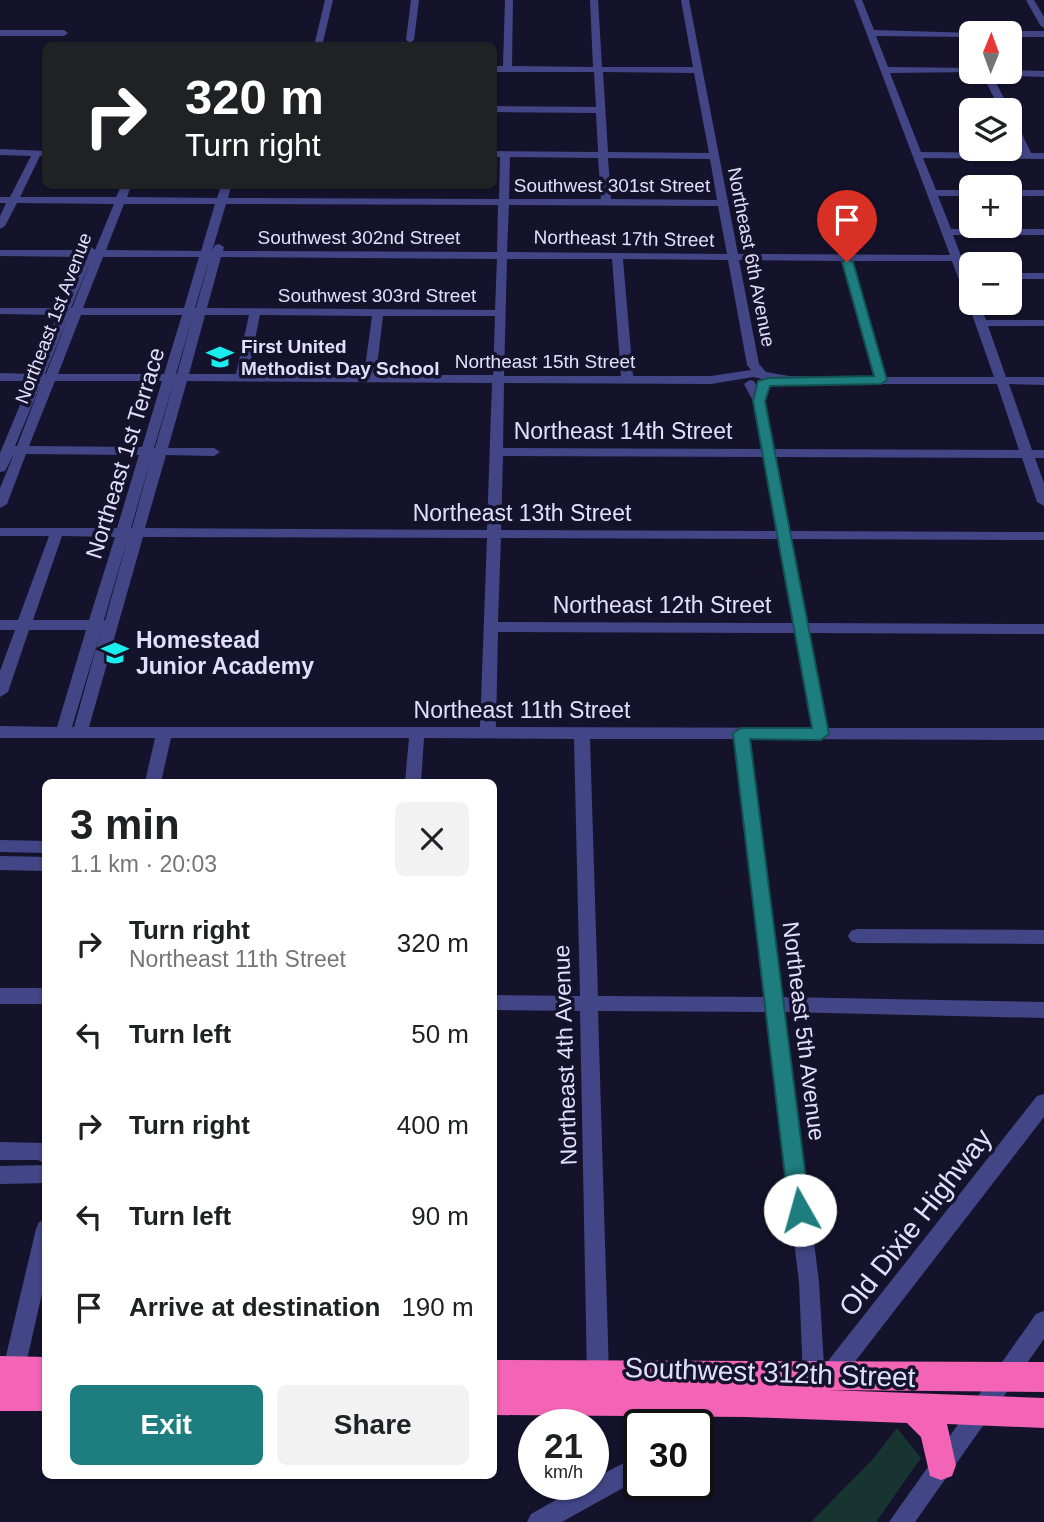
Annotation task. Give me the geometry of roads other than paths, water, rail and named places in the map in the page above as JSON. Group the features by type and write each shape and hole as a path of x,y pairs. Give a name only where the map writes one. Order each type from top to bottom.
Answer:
{"highway":[{"path":"5,1383 42,1372"},
{"name":"Southwest 312th Street","path":"497,1374 598,1375 817,1386 1006,1376 1044,1377"},
{"path":"5,1383 42,1395"},
{"name":"Southwest 312th Street","path":"705,1409 817,1386 914,1409 1044,1413"},
{"name":"Southwest 312th Street","path":"497,1400 633,1401 668,1409"},
{"path":"914,1409 934,1429 941,1465"}],"street":[{"path":"319,42 329,0"},
{"path":"410,40 415,0"},
{"path":"507,69 509,0"},
{"path":"594,0 606,202"},
{"name":"Northeast 6th Avenue","path":"685,0 821,734"},
{"path":"858,0 959,262"},
{"path":"1030,0 1044,25"},
{"path":"0,33 64,33"},
{"path":"871,33 959,34"},
{"path":"1022,34 1044,34"},
{"path":"497,69 699,70"},
{"path":"886,70 959,71"},
{"path":"1022,73 1044,74"},
{"path":"497,109 602,110"},
{"path":"1022,144 1028,156"},
{"path":"0,152 41,153 0,226"},
{"path":"488,733 500,313 502,202 499,154 714,156"},
{"path":"918,155 1044,156"},
{"name":"Northeast 1st Avenue","path":"115,201 116,189"},
{"name":"Northeast 1st Avenue","path":"0,504 22,450 45,377 115,201 124,189"},
{"name":"Northeast 1st Terrace","path":"226,189 227,201"},
{"name":"Northeast 1st Terrace","path":"63,732 94,625 130,532 227,201 234,189"},
{"path":"283,201 285,189"},
{"path":"932,193 959,193"},
{"path":"1022,193 1044,193"},
{"name":"Southwest 301st Street","path":"0,200 722,203"},
{"path":"947,232 1044,232"},
{"path":"0,253 211,254"},
{"name":"Southwest 302nd Street","path":"211,254 501,255"},
{"name":"Northeast 17th Street","path":"501,255 957,258"},
{"path":"617,256 627,379"},
{"path":"846,258 881,380"},
{"path":"1022,276 1044,276"},
{"name":"Southwest 303rd Street","path":"0,311 500,313"},
{"path":"240,378 255,312"},
{"path":"370,378 378,312"},
{"path":"978,315 1044,502"},
{"path":"981,323 1044,323"},
{"name":"Northeast 15th Street","path":"0,377 1044,381"},
{"name":"Northeast 1st Avenue","path":"0,468 4,450 45,377"},
{"path":"4,450 214,452"},
{"name":"Northeast 14th Street","path":"496,452 1044,454"},
{"name":"Northeast 13th Street","path":"0,532 1044,536"},
{"path":"0,692 57,532"},
{"name":"Northeast 1st Terrace","path":"80,732 111,625 130,532"},
{"path":"0,625 111,625"},
{"name":"Northeast 12th Street","path":"490,628 1044,629"},
{"name":"Northeast 11th Street","path":"0,733 1044,734"},
{"path":"154,779 164,733"},
{"path":"413,779 417,733"},
{"name":"Northeast 4th Avenue","path":"582,733 598,1375"},
{"name":"Northeast 5th Avenue","path":"741,733 811,1312 817,1386"},
{"path":"0,846 42,847"},
{"path":"0,863 42,864"},
{"path":"857,936 1044,937"},
{"path":"0,996 42,996"},
{"path":"497,1003 774,1004 1044,1010"},
{"name":"Old Dixie Highway","path":"817,1386 1044,1102"},
{"path":"0,1151 42,1151"},
{"path":"0,1175 42,1174"},
{"path":"5,1383 42,1244"},
{"path":"901,1522 1044,1321"},
{"path":"633,1401 642,1409"},
{"path":"539,1522 623,1475"}],"place":[{"name":"First United Methodist Day School","path":"220,357"},
{"name":"Homestead Junior Academy","path":"115,653"}]}
